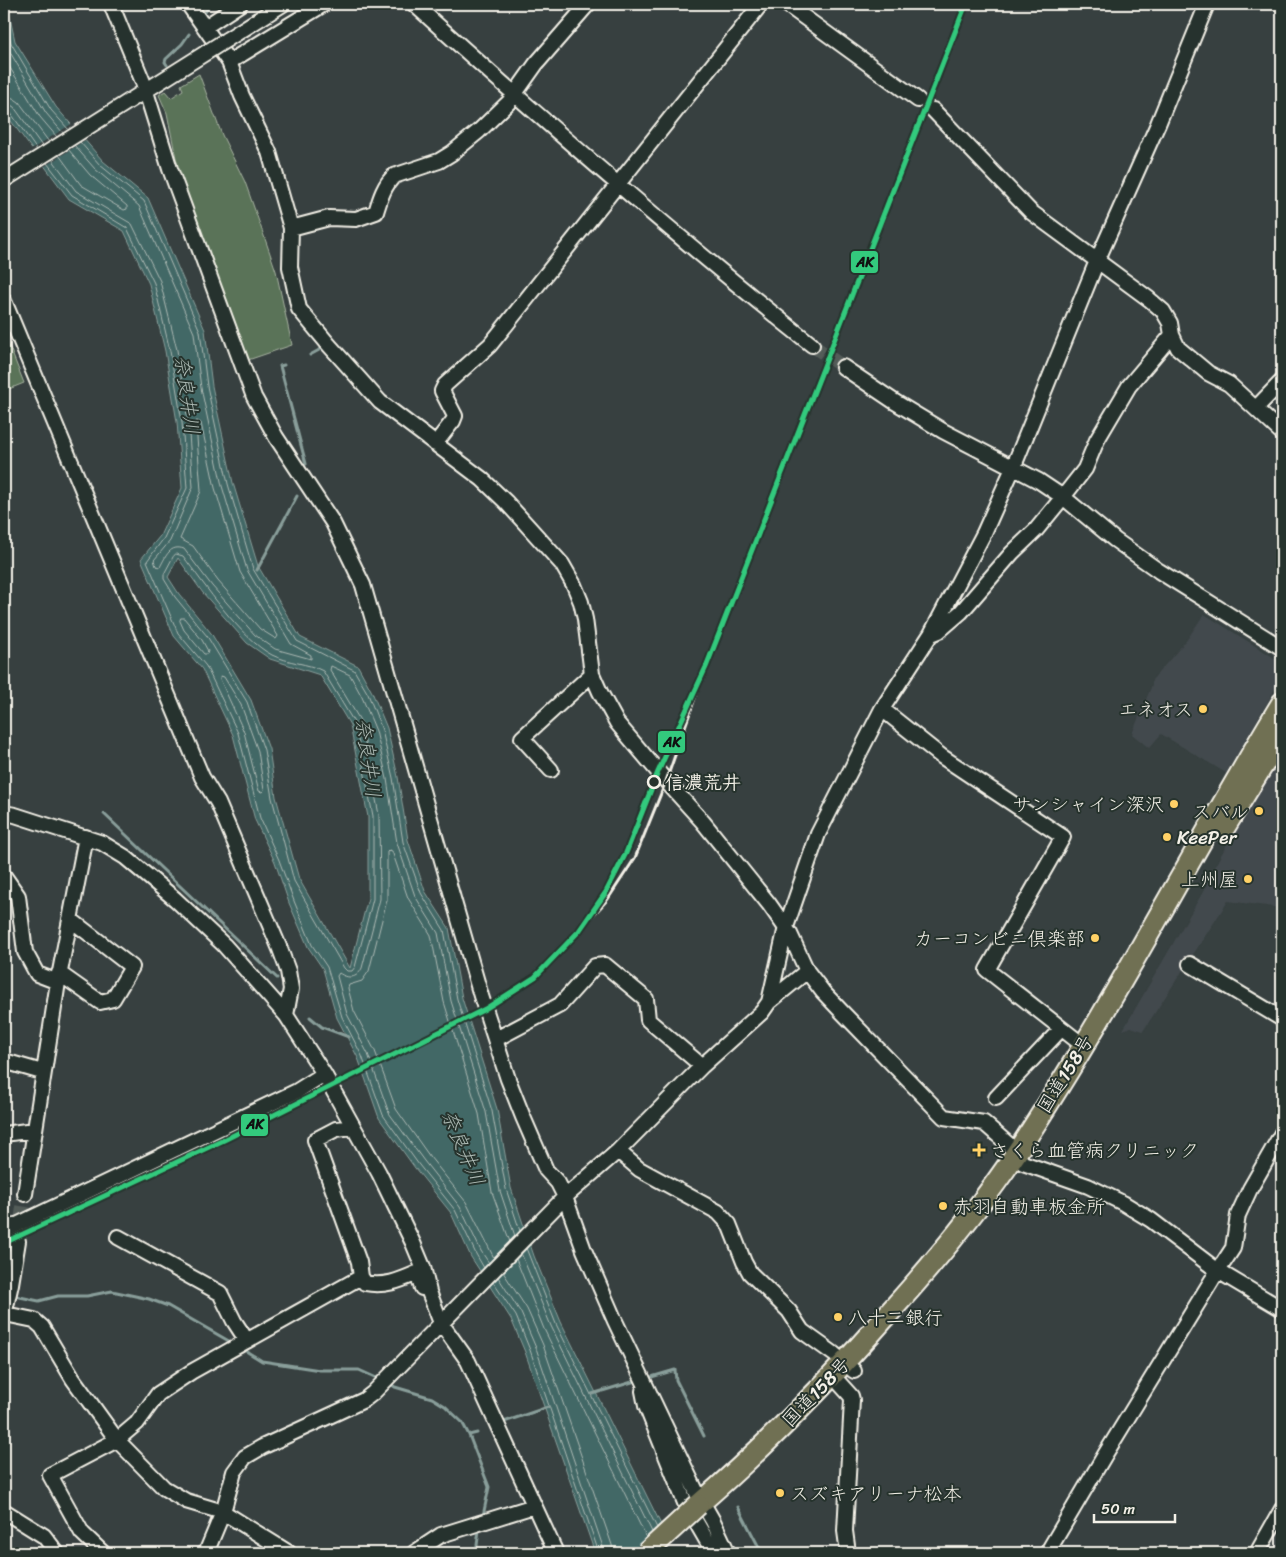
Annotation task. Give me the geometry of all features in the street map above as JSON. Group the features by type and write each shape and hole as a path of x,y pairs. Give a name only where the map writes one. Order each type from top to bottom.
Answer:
{"highway":[{"name":"国道158号","path":"1019,1158 1282,703"},
{"name":"国道158号","path":"665,1553 703,1509 770,1438 843,1374 939,1274 1098,1047 1252,782 1282,734"},
{"name":"国道158号","path":"646,1553 703,1509"}],"street":[{"path":"111,4 254,397 276,437 333,523 363,586 481,996 523,1118 546,1170 558,1184 561,1201 703,1509 728,1553"},
{"path":"188,4 229,62 242,96 269,152 291,228 290,267 299,309 380,402 488,485 506,502 562,564 581,602 592,674 617,723 703,822 786,927 807,971 843,1013 944,1117 984,1123 1008,1144 1019,1158 1088,1186 1123,1203 1151,1220 1218,1271 1282,1309"},
{"path":"205,27 240,4"},
{"path":"4,180 283,4"},
{"path":"229,62 324,4"},
{"path":"414,4 617,185 724,275 812,345"},
{"path":"291,228 329,218 356,220 376,212 384,190 394,176 426,166 452,153 489,121 514,94 536,64 588,4"},
{"path":"435,444 455,416 442,391 446,385 490,345 761,4"},
{"path":"786,4 918,100"},
{"path":"769,1002 786,927 818,834 882,709 931,634 984,534 1013,468 1097,261 1158,124 1207,4"},
{"path":"933,110 1031,212 1162,311 1170,322 1172,335 1178,348 1208,373 1229,384 1282,432"},
{"path":"4,300 202,777 218,802 280,949 288,971 291,989 286,1015"},
{"path":"931,634 939,631 961,612 1064,497 1085,469 1097,440 1129,386 1172,335"},
{"path":"843,367 943,431 1039,481 1064,497 1115,540 1159,571 1282,648"},
{"path":"1256,408 1282,381"},
{"path":"551,770 522,738 592,674"},
{"path":"882,709 941,756 1063,837 986,970 1084,1046"},
{"path":"4,813 86,837 102,843 126,857 175,898 224,946 286,1015 324,1074 379,1173 423,1267 429,1292 468,1361 556,1553"},
{"path":"25,1194 42,1072 58,978 86,837"},
{"path":"4,876 18,896 25,952 37,974 58,978 100,1002 113,999 132,967 70,919"},
{"path":"1190,964 1282,1019"},
{"path":"496,1039 560,1005 595,966 605,965 646,999 648,1020 702,1066"},
{"path":"206,1553 223,1512 234,1472 245,1457 262,1447 364,1400 382,1384 561,1201 621,1148 702,1066 762,1012 769,1002 807,971"},
{"path":"996,1098 1061,1029"},
{"path":"4,1061 42,1072"},
{"path":"4,1231 297,1092 324,1074"},
{"path":"353,1127 336,1129 314,1140 359,1262 361,1277 365,1283 376,1286 393,1283 417,1273 424,1294"},
{"path":"4,1134 34,1130"},
{"path":"1047,1553 1106,1453 1233,1248 1238,1215 1250,1189 1282,1133"},
{"path":"621,1148 640,1169 718,1212 729,1224 750,1273 789,1311 802,1331 843,1374 852,1400 845,1531 848,1553"},
{"path":"118,1237 220,1293 234,1321 247,1341"},
{"path":"18,1241 10,1291 4,1314 34,1320 42,1327 73,1379 117,1440 164,1488 186,1501 223,1512 289,1553"},
{"path":"103,1553 82,1533 50,1475 117,1440 137,1423 158,1394 191,1372 361,1277"},
{"path":"638,1368 646,1406 685,1503 714,1553"},
{"path":"414,1553 441,1534 534,1506"},
{"path":"1256,1553 1282,1509"},
{"path":"4,1511 44,1536 57,1553"}],"shaded area":[{"name":"エネオス","path":"1204,614 1279,661 1282,677 1226,773 1161,734 1149,748 1132,734 1152,685 1152,680 1186,641"},
{"path":"1282,753 1281,908 1228,901 1143,1031 1131,1027 1123,1030 1207,885 1205,884 1240,821"}],"green space":[{"path":"199,74 222,135 245,182 264,236 276,271 292,345 245,361 180,178 167,113 159,95 165,91 171,98 183,90 181,85"},
{"path":"4,333 24,383 4,391"}],"water":[{"name":"奈良井川","path":"4,4 7,4 15,41 56,107 103,161 148,198 205,330 212,386 233,483 258,566 300,637 358,666 372,692 387,728 398,777 408,840 425,891 449,928 462,998 497,1109 511,1188 534,1256 561,1322 675,1553 595,1553 525,1352 511,1319 471,1257 451,1213 415,1168 379,1118 358,1058 337,1018 323,969 308,947 289,903 275,862 255,820 233,735 202,669 174,636 141,559 160,536 182,488 177,422 165,351 149,284 124,231 69,199 5,113","holes":["178,558 203,593 247,643 270,659 320,675 350,725 368,817 368,898 350,968 299,879 276,797 269,749 251,700 211,633 179,594 168,577"]}],"pier":[{"path":"73,123 87,139 42,168 29,151"},
{"path":"663,1522 677,1553 630,1553"}],"waterway":[{"path":"204,14 210,4"},
{"path":"167,65 166,59 182,44 189,34"},
{"path":"310,355 321,349"},
{"path":"284,365 280,366 306,464"},
{"path":"257,570 297,496"},
{"path":"4,737 9,744"},
{"path":"104,814 277,978"},
{"path":"310,1017 322,1027 349,1037"},
{"path":"12,1294 39,1301 58,1296 87,1296 112,1291 149,1299 168,1306 234,1344"},
{"path":"241,1348 262,1361 320,1370 359,1370 381,1380"},
{"path":"648,1378 675,1370 676,1380 704,1436"},
{"path":"592,1394 639,1380"},
{"path":"389,1383 395,1387 432,1398 445,1406 462,1422 489,1487 483,1516"},
{"path":"504,1422 548,1407"},
{"path":"469,1435 477,1433"},
{"path":"738,1507 762,1553"},
{"path":"476,1553 479,1530"}],"tunnel":[{"path":"812,345 843,367"},
{"path":"18,1241 25,1194"}],"railway":[{"path":"579,931 608,899 635,858 666,781 706,667"}],"transit line":[{"name":"AK","path":"4,1243 224,1140 485,1009 535,977 579,931 606,892 626,853 658,772 706,667 966,4"}],"place":[{"name":"エネオス","path":"1203,709"},
{"name":"信濃荒井","path":"654,782"},
{"name":"サンシャイン深沢","path":"1174,804"},
{"name":"スバル","path":"1259,811"},
{"name":"KeePer","path":"1167,837"},
{"name":"上州屋","path":"1248,879"},
{"name":"カーコンビニ倶楽部","path":"1095,938"},
{"name":"さくら血管病クリニック","path":"979,1150"},
{"name":"赤羽自動車板金所","path":"943,1206"},
{"name":"八十二銀行","path":"838,1317"},
{"name":"スズキアリーナ松本","path":"780,1493"}]}
